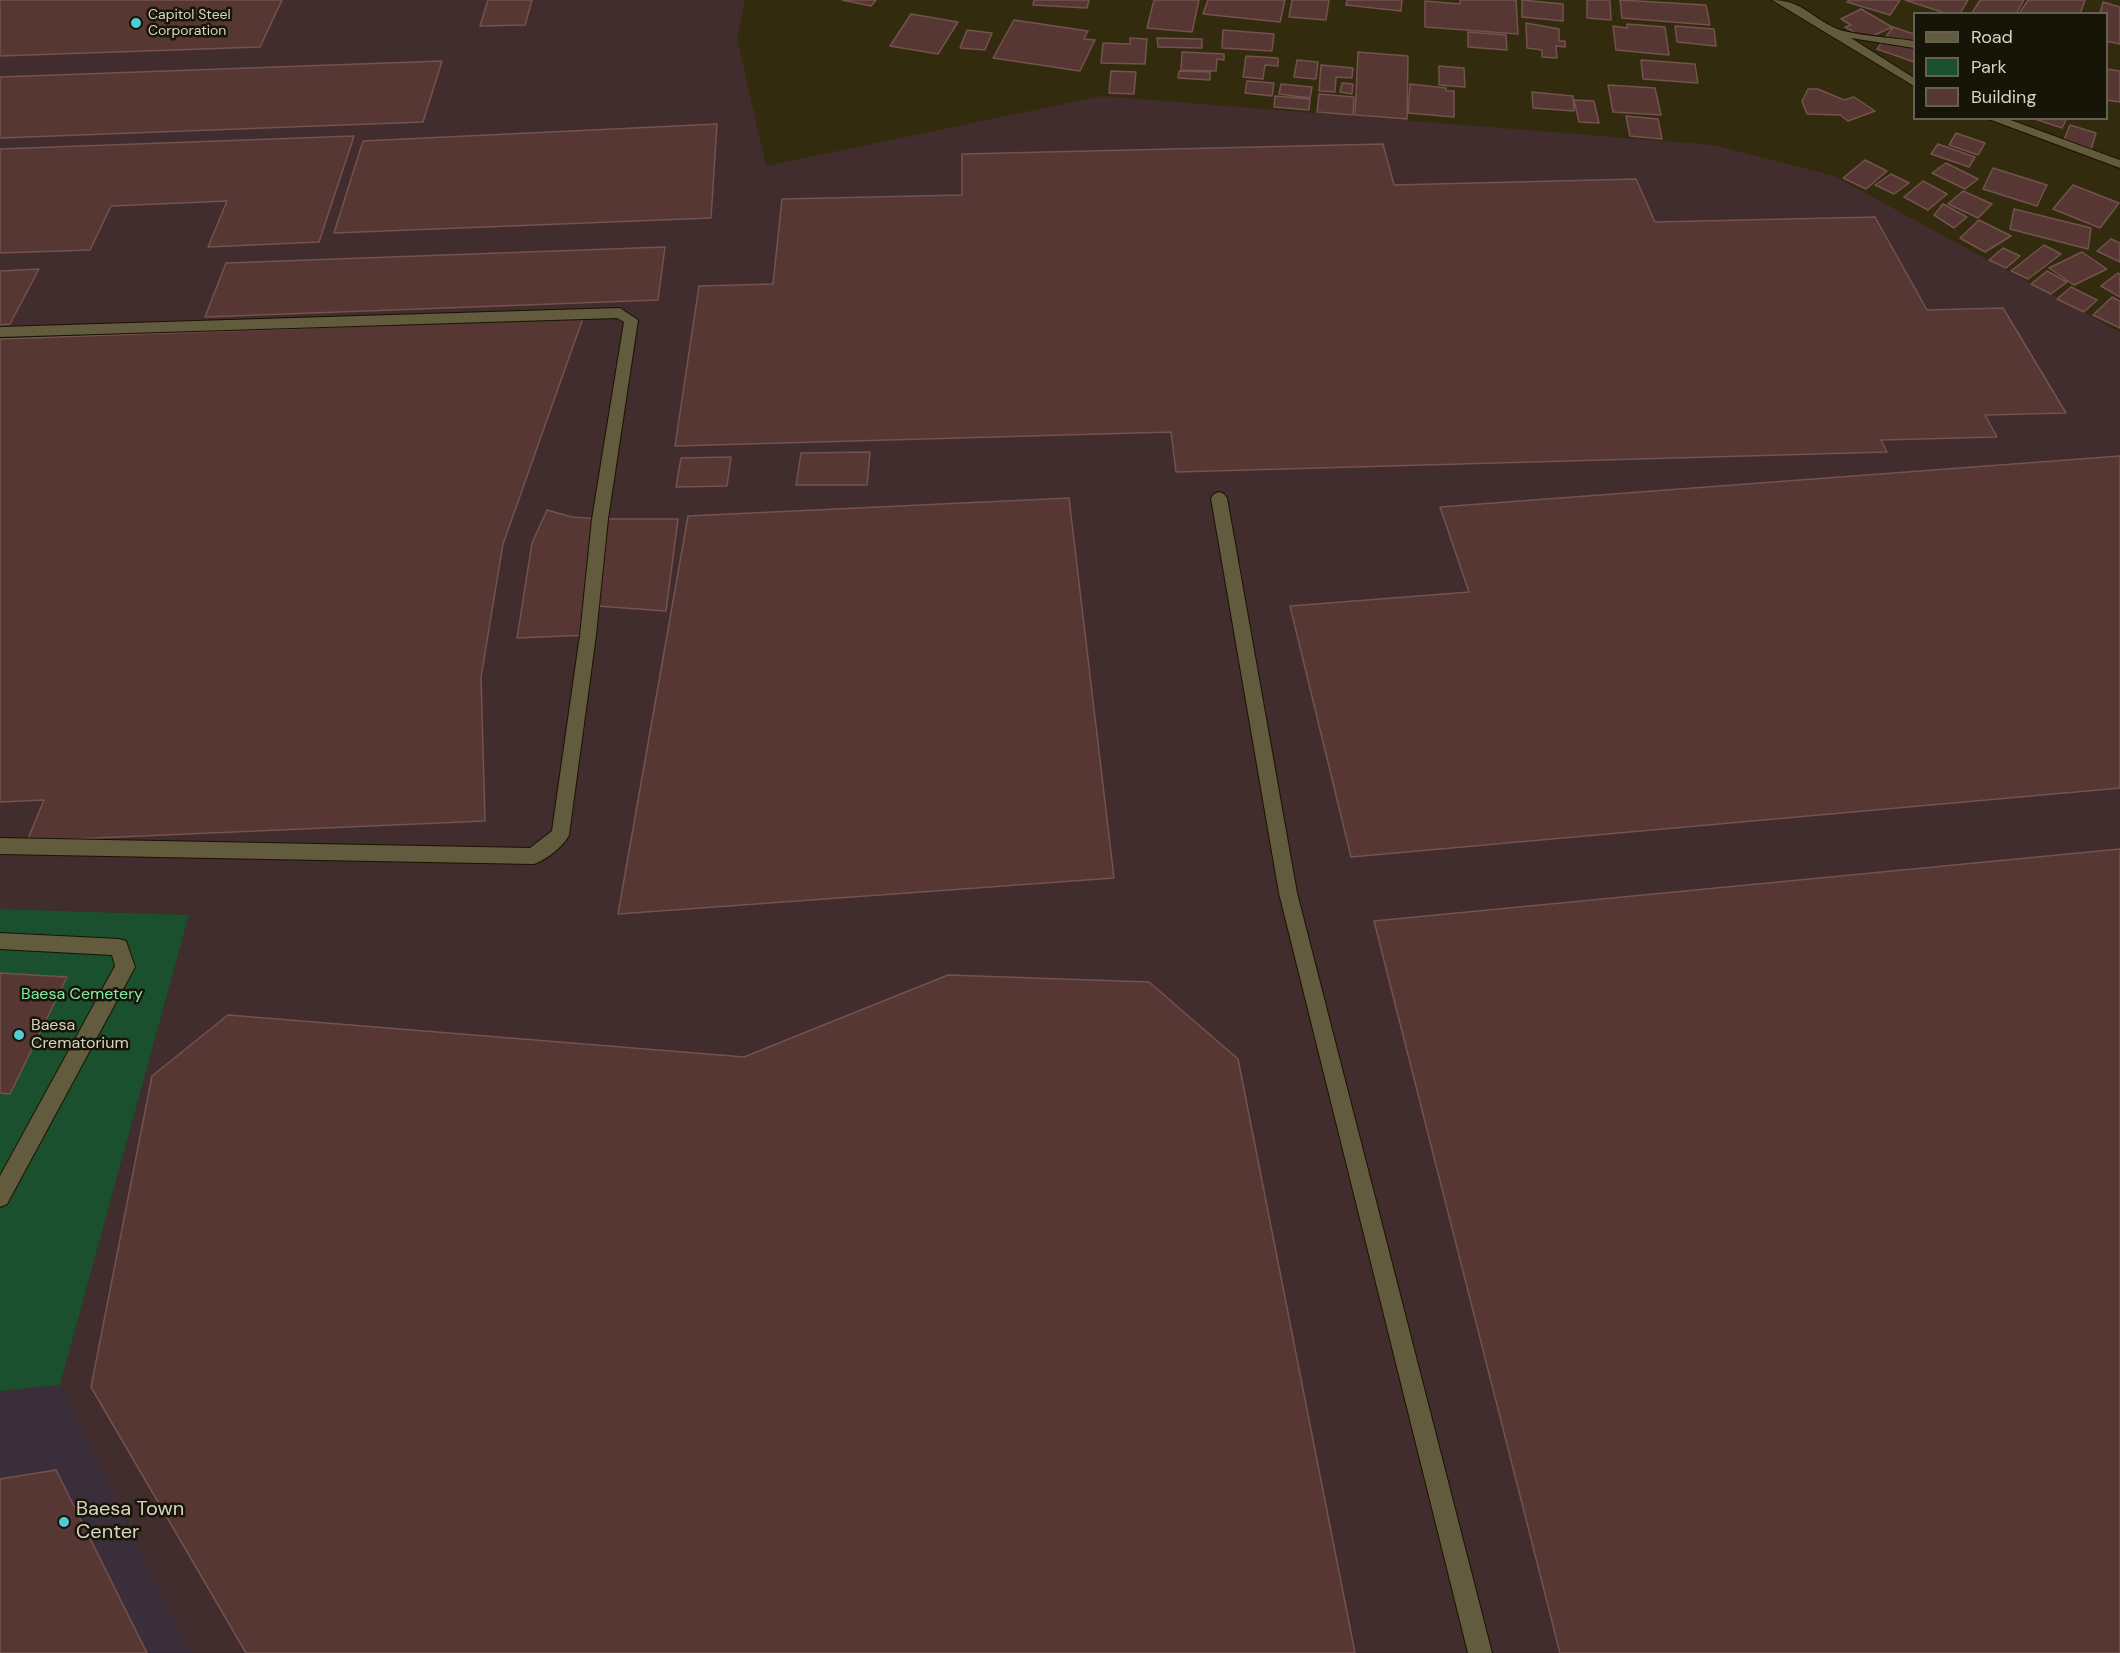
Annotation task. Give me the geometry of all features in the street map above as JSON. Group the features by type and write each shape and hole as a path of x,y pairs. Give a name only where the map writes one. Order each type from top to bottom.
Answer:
{"street":[{"path":"1778,0 1913,82"},
{"path":"1835,33 1913,44"},
{"path":"1998,120 2120,164"},
{"path":"0,332 620,313 631,320 600,519 588,635 560,835 534,856 0,846"},
{"path":"1219,498 1288,893 1480,1653"},
{"path":"0,941 119,946 125,967 0,1197"}],"shaded area":[{"path":"0,0 745,0 737,38 766,166 1102,96 1714,145 1834,176 2120,332 2120,1653 191,1653 60,1385 189,915 0,909"},
{"name":"Baesa Town Center","path":"60,1385 191,1653 0,1653 0,1391"}],"green space":[{"name":"Baesa Cemetery","path":"0,909 189,915 60,1385 0,1391"}],"building":[{"name":"Capitol Steel Corporation","path":"0,0 282,0 260,47 0,56"},
{"path":"488,0 532,0 525,25 480,26"},
{"path":"842,0 876,0 871,6"},
{"path":"1034,0 1089,0 1087,8 1033,5"},
{"path":"1154,0 1199,0 1192,32 1147,28"},
{"path":"1208,0 1285,0 1280,22 1203,14"},
{"path":"1292,0 1329,0 1326,20 1289,17"},
{"path":"1347,0 1402,0 1401,11 1346,5"},
{"path":"1460,0 1516,0 1518,34 1425,27 1425,1 1460,4"},
{"path":"1522,0 1563,4 1563,21 1522,17"},
{"path":"1587,0 1610,0 1611,20 1587,18"},
{"path":"1620,0 1706,5 1710,25 1622,18"},
{"path":"1849,0 1900,0 1890,15 1847,2"},
{"path":"1905,0 1968,0 1961,12 1942,12"},
{"path":"1980,0 2024,0 2017,12 1973,12"},
{"path":"2028,0 2085,0 2081,12 2020,12"},
{"path":"2103,2 2120,7 2120,44 2108,41 2108,12 2100,12"},
{"path":"1861,9 1892,27 1866,39 1845,27 1851,25 1841,19"},
{"path":"911,14 958,22 938,54 890,46"},
{"path":"1014,20 1088,31 1084,39 1095,40 1080,71 993,58"},
{"path":"1526,23 1559,29 1559,41 1565,41 1565,47 1556,46 1557,58 1542,57 1542,50 1527,48"},
{"path":"1627,24 1665,27 1669,55 1616,50 1613,26 1627,28"},
{"path":"1675,26 1714,29 1716,46 1677,42"},
{"path":"1893,27 1913,34 1913,62 1877,49"},
{"path":"967,30 992,33 985,50 960,48"},
{"path":"1223,30 1274,34 1272,51 1222,48"},
{"path":"1468,32 1506,35 1507,50 1468,47"},
{"path":"1130,38 1147,39 1145,64 1101,63 1103,43 1130,44"},
{"path":"1157,38 1202,39 1202,48 1158,47"},
{"path":"1182,52 1224,54 1224,60 1217,59 1216,71 1181,70"},
{"path":"1358,52 1408,56 1407,119 1355,115"},
{"path":"1246,56 1278,58 1278,66 1265,65 1263,79 1243,77"},
{"path":"1297,60 1318,62 1316,79 1294,77"},
{"path":"1641,60 1695,64 1698,83 1643,79"},
{"path":"442,61 423,122 0,138 0,77"},
{"path":"1321,65 1353,68 1352,78 1336,77 1335,92 1319,91"},
{"path":"1439,66 1464,68 1465,87 1439,85"},
{"path":"2108,69 2120,71 2120,102 2108,100"},
{"path":"1111,71 1136,72 1134,94 1109,93"},
{"path":"1179,71 1210,72 1210,80 1178,78"},
{"path":"1247,81 1274,83 1272,96 1245,93"},
{"path":"1342,83 1353,84 1352,94 1340,92"},
{"path":"1281,84 1312,87 1310,98 1279,94"},
{"path":"1410,84 1454,91 1454,117 1408,113"},
{"path":"1608,85 1655,88 1661,115 1613,112"},
{"path":"1808,89 1818,89 1844,100 1854,97 1875,111 1848,121 1840,115 1807,114 1802,101"},
{"path":"1532,92 1573,96 1574,111 1533,108"},
{"path":"1319,94 1354,97 1353,115 1317,112"},
{"path":"1275,96 1310,99 1309,110 1274,107"},
{"path":"1574,100 1594,101 1599,123 1579,122"},
{"path":"1626,116 1658,119 1662,139 1630,136"},
{"path":"2038,120 2066,120 2062,128"},
{"path":"717,124 711,218 334,233 363,141"},
{"path":"2070,125 2096,133 2091,150 2063,142"},
{"path":"1956,133 1985,143 1978,155 1949,145"},
{"path":"354,136 319,242 208,247 227,201 111,206 90,250 0,253 0,149"},
{"path":"1383,144 1394,185 1636,179 1655,222 1875,217 1927,310 2003,308 2066,413 1985,415 1997,437 1881,440 1887,452 1176,472 1171,432 675,446 699,286 773,284 782,199 962,195 962,154"},
{"path":"1938,144 1975,157 1969,167 1931,154"},
{"path":"1865,160 1887,171 1866,189 1843,178"},
{"path":"1946,163 1978,179 1965,189 1932,173"},
{"path":"1993,168 2047,185 2037,206 1983,189"},
{"path":"1891,174 1909,183 1894,194 1875,185"},
{"path":"1923,181 1947,194 1928,210 1904,197"},
{"path":"2073,185 2119,203 2100,228 2053,209"},
{"path":"1963,191 1992,204 1978,218 1948,204"},
{"path":"1943,204 1967,217 1954,228 1934,215"},
{"path":"2014,209 2091,228 2088,249 2010,229"},
{"path":"1979,220 2011,236 1985,252 1960,238"},
{"path":"2111,239 2120,243 2120,262 2097,251"},
{"path":"2044,245 2061,254 2028,279 2011,271"},
{"path":"665,247 658,300 205,317 226,263"},
{"path":"2003,248 2020,256 2006,268 1989,260"},
{"path":"2082,252 2107,269 2074,285 2049,268"},
{"path":"39,269 10,324 0,325 0,271"},
{"path":"2047,271 2067,282 2051,294 2031,284"},
{"path":"2118,273 2120,274 2120,297 2101,286"},
{"path":"2071,287 2097,300 2084,312 2057,299"},
{"path":"2112,297 2120,301 2120,328 2093,315"},
{"path":"583,318 503,544 481,677 485,821 27,841 44,800 0,802 0,339"},
{"path":"870,452 867,485 796,485 801,453"},
{"path":"2120,456 2120,788 1351,857 1290,606 1469,592 1440,507"},
{"path":"731,457 727,486 676,487 681,458"},
{"path":"1069,498 1114,878 618,914 688,516"},
{"path":"547,510 572,517 600,519 678,519 666,611 597,606 588,635 517,638 532,543"},
{"path":"2120,849 2120,1653 1560,1653 1374,921"},
{"name":"Baesa Crematorium","path":"0,973 67,977 10,1094 0,1093"},
{"path":"948,975 1149,982 1238,1059 1355,1653 246,1653 91,1387 152,1076 228,1015 744,1057"},
{"path":"56,1470 147,1653 0,1653 0,1479"}],"place":[{"name":"Capitol Steel Corporation","path":"136,23"},
{"name":"Baesa Crematorium","path":"19,1035"},
{"name":"Baesa Town Center","path":"64,1522"}]}
